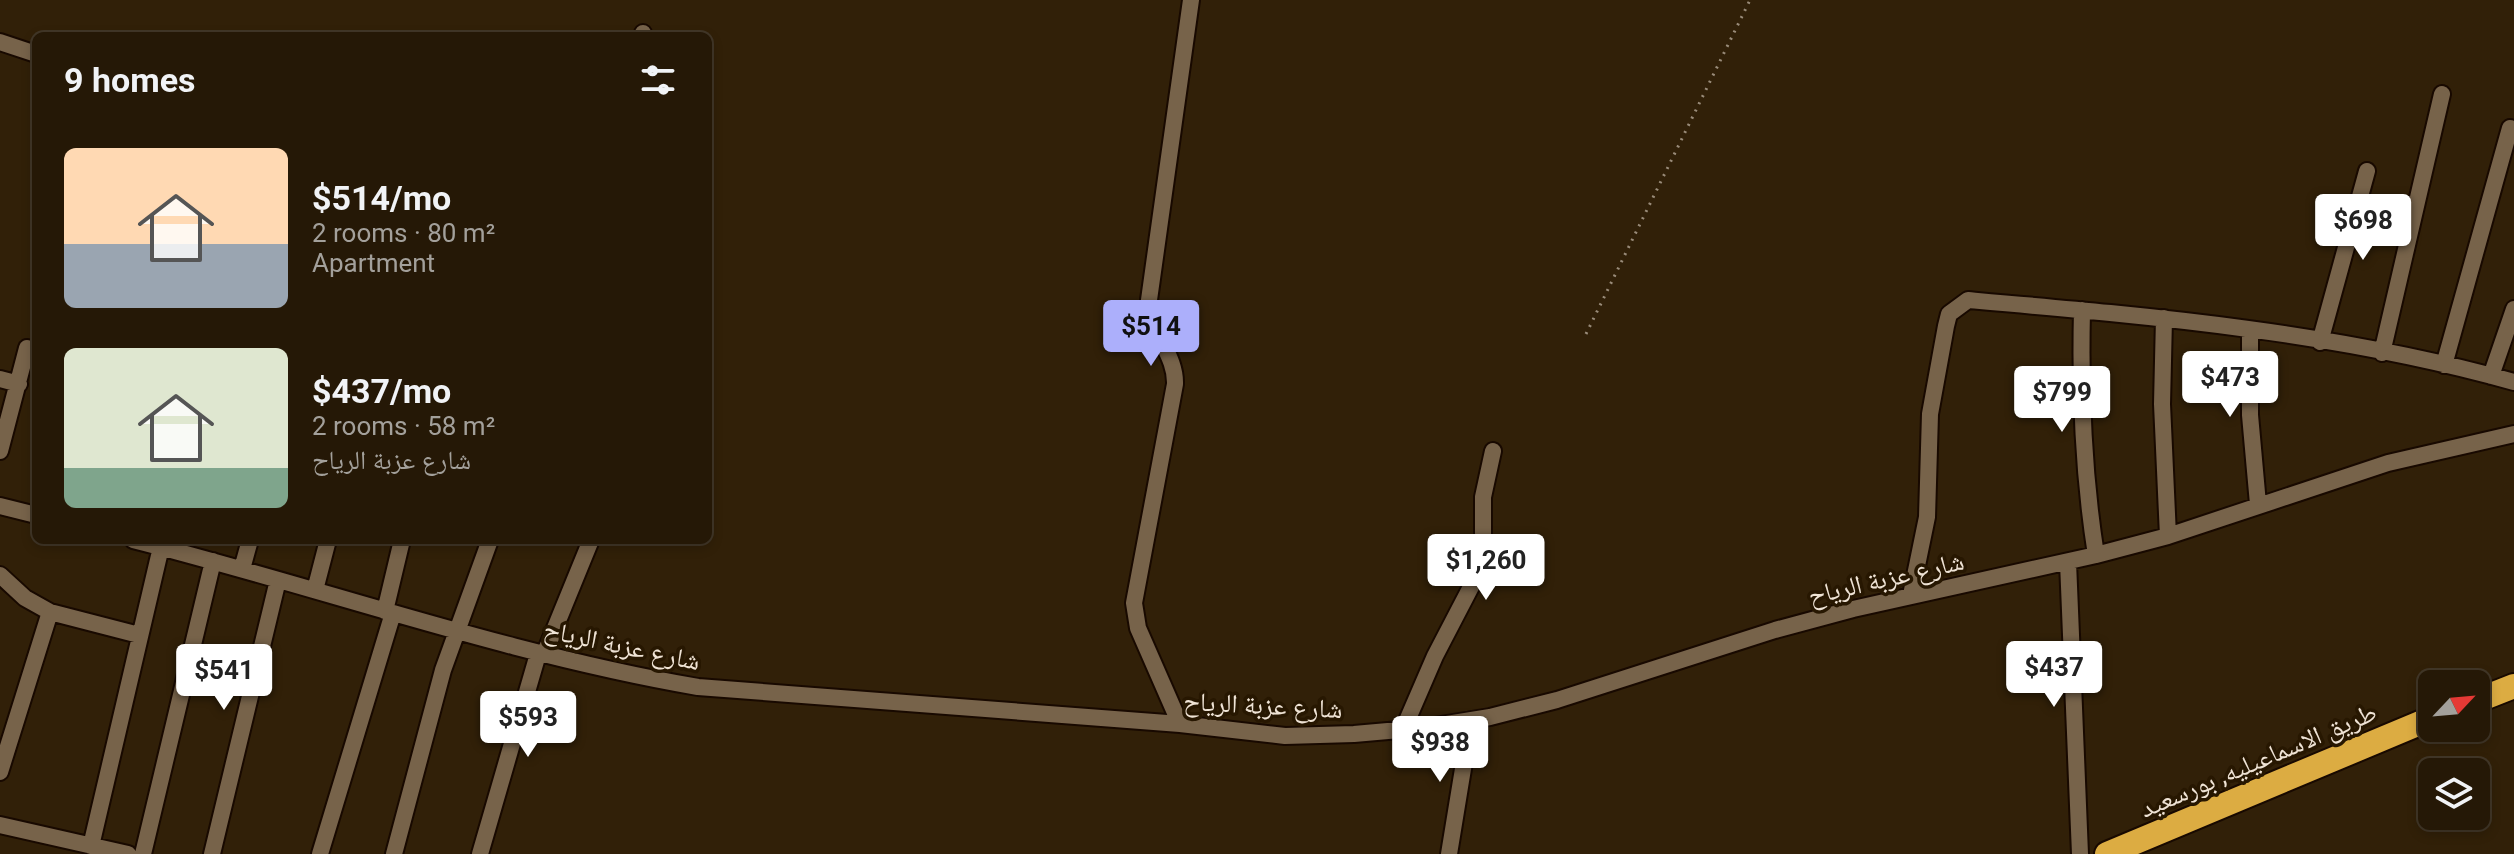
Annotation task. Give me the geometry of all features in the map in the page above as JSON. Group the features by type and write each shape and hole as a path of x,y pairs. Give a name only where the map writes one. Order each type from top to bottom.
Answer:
{"highway":[{"path":"2490,695 2514,686"},
{"path":"2490,698 2514,694"},
{"name":"طريق الاسماعيليه, بورسعيد","path":"2107,854 2418,723"}],"street":[{"path":"1180,724 1138,628 1134,603 1175,384 1174,368 1153,328 1149,300 1191,0"},
{"path":"0,42 32,53"},
{"path":"2382,353 2442,94"},
{"path":"2444,365 2510,128"},
{"path":"2320,342 2367,171"},
{"path":"1911,595 1927,517 1930,414 1949,314 1968,300 2164,318 2382,353 2514,382"},
{"path":"2491,376 2514,309"},
{"path":"2082,310 2081,412 2088,502 2096,555"},
{"path":"2164,318 2162,404 2168,536"},
{"path":"2250,331 2250,415 2258,504"},
{"path":"0,451 5,418 19,384 27,348"},
{"path":"0,379 19,384"},
{"name":"شارع عزبة الرياح","path":"169,546 541,654 698,687 1180,724 1285,736 1403,730 1471,720 1557,700 1775,630 1911,595 2068,562 2168,536 2388,463 2514,434"},
{"path":"1403,730 1435,656 1474,581 1483,552 1483,497 1493,451"},
{"path":"0,506 32,514"},
{"path":"242,569 249,544"},
{"path":"315,590 327,544"},
{"path":"320,854 389,612 401,544"},
{"path":"394,854 433,706 489,544"},
{"path":"480,854 541,654 589,544"},
{"path":"91,846 139,635 169,546"},
{"path":"143,854 213,561"},
{"path":"2068,562 2080,854"},
{"path":"0,575 25,598 50,612 139,635"},
{"path":"212,854 278,580"},
{"path":"0,772 50,612"},
{"path":"1449,854 1471,720"},
{"path":"0,825 128,854"}],"path":[{"path":"1586,334 1750,0"}]}
